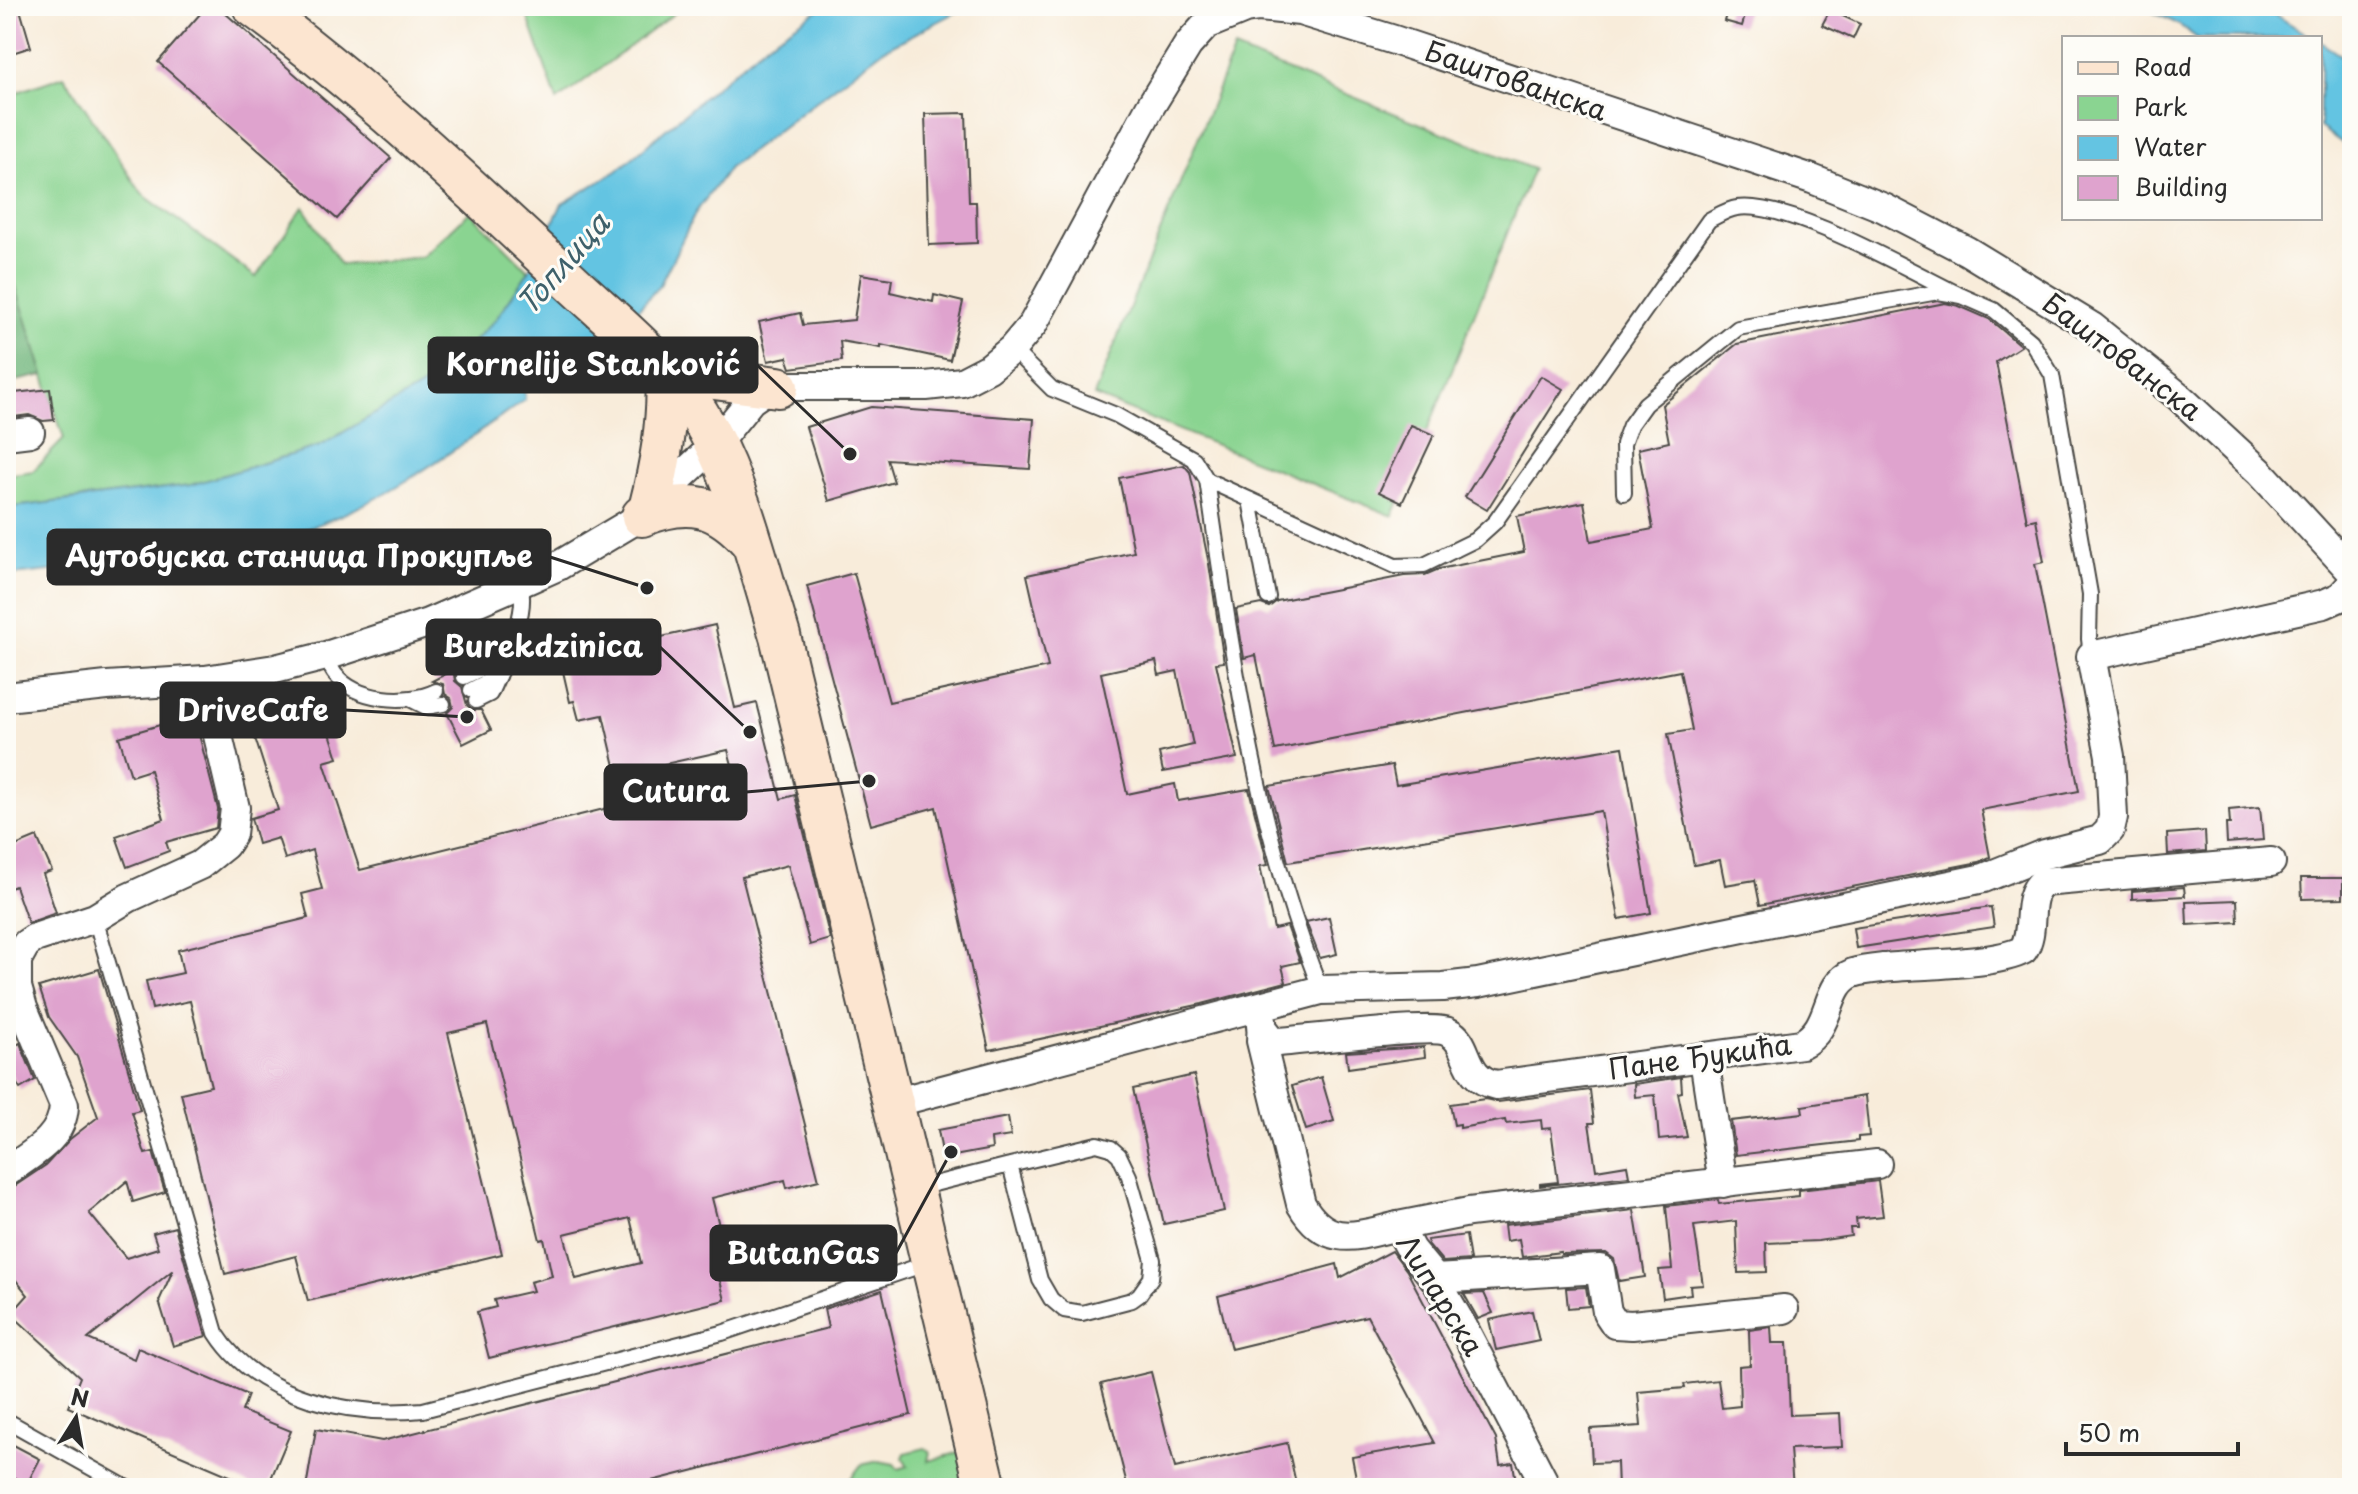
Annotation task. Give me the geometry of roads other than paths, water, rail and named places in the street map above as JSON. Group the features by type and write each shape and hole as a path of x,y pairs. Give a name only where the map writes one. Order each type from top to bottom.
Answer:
{"main road":[{"path":"253,6 461,178 663,369 691,401 715,445 751,542 780,636 986,1488"},
{"path":"663,369 778,387"},
{"path":"663,369 667,411 662,451 646,511 673,505 698,506 721,515 737,526 751,542"}],"street":[{"name":"Баштованска","path":"778,387 945,385 974,376 1012,349 1033,324 1150,107 1188,45 1206,25 1230,13 1259,7 1282,8 1358,28 1812,179 1884,208 1967,251 2092,327 2178,396 2260,472 2352,572"},
{"path":"6,697 205,680 275,669 428,623 558,566 646,511 715,445 751,400 764,391 778,387"},
{"path":"893,1103 1284,998 1321,990 1443,987 1478,983 1984,878 2041,855 2100,840 2110,830 2113,802 2110,756 2091,656 2324,604 2340,597 2352,584"},
{"path":"6,1172 52,1139 64,1120 64,1105 17,987 17,960 26,944 35,938 95,918 128,898 200,865 214,856 232,834 235,808 205,680"},
{"name":"Пане Ђукића","path":"1261,1026 1272,1040 1279,1042 1447,1031 1454,1036 1475,1074 1486,1083 1496,1085 1801,1044 1813,1038 1821,1028 1840,982 1857,971 2001,958 2023,950 2027,943 2033,894 2043,882 2059,878 2271,862"},
{"path":"1261,1026 1269,1010 1284,998"},
{"name":"Липарска","path":"1261,1026 1261,1041 1301,1204 1306,1213 1320,1228 1341,1236 1351,1237 1398,1226 1411,1250 1435,1279 1547,1488"},
{"path":"1704,1059 1723,1183"},
{"path":"1398,1226 1469,1212 1877,1164"},
{"path":"1435,1279 1600,1269 1602,1296 1615,1324 1632,1325 1784,1309"}],"lane":[{"path":"1207,480 1395,566 1424,565 1475,540 1495,522 1709,220 1735,208 1764,208 1829,231 1994,310 2031,341 2052,375 2087,571 2091,656"},
{"path":"1624,493 1623,444 1630,425 1645,404 1738,328 1938,292 1962,296"},
{"path":"1012,349 1052,389 1116,415 1194,459 1207,480 1247,736 1297,931 1321,990"},
{"path":"1250,500 1268,597"},
{"path":"508,656 470,689 490,694 508,656 521,614 520,583"},
{"path":"326,656 336,675 364,692 395,701 409,699 421,698 442,703 426,707 409,699"},
{"path":"95,918 216,1333 237,1360 255,1373 309,1399 356,1411 391,1413 423,1410 722,1333 932,1262"},
{"path":"914,1189 1010,1165 1097,1144 1111,1148 1119,1155 1129,1176 1153,1260 1151,1278 1139,1295 1132,1300 1082,1313 1064,1310 1051,1299 1040,1280 1010,1165"},
{"path":"6,1420 127,1488"}],"water":[{"name":"Топлица","path":"824,6 968,6 883,50 729,168 696,212 660,285 602,349 542,387 524,382 525,400 448,454 340,516 276,538 200,554 6,576 6,508 191,485 320,446 439,376 496,319 529,271 562,204 617,171 766,44"},
{"path":"2140,6 2261,6 2310,36 2194,36 2178,24"},
{"path":"2322,43 2352,63 2352,150 2322,128"}],"place":[{"name":"Kornelije Stanković","path":"850,454"},
{"name":"Аутобуска станица Прокупље","path":"647,588"},
{"name":"DriveCafe","path":"467,717"},
{"name":"Burekdzinica","path":"750,732"},
{"name":"Cutura","path":"869,781"},
{"name":"ButanGas","path":"951,1152"}]}
